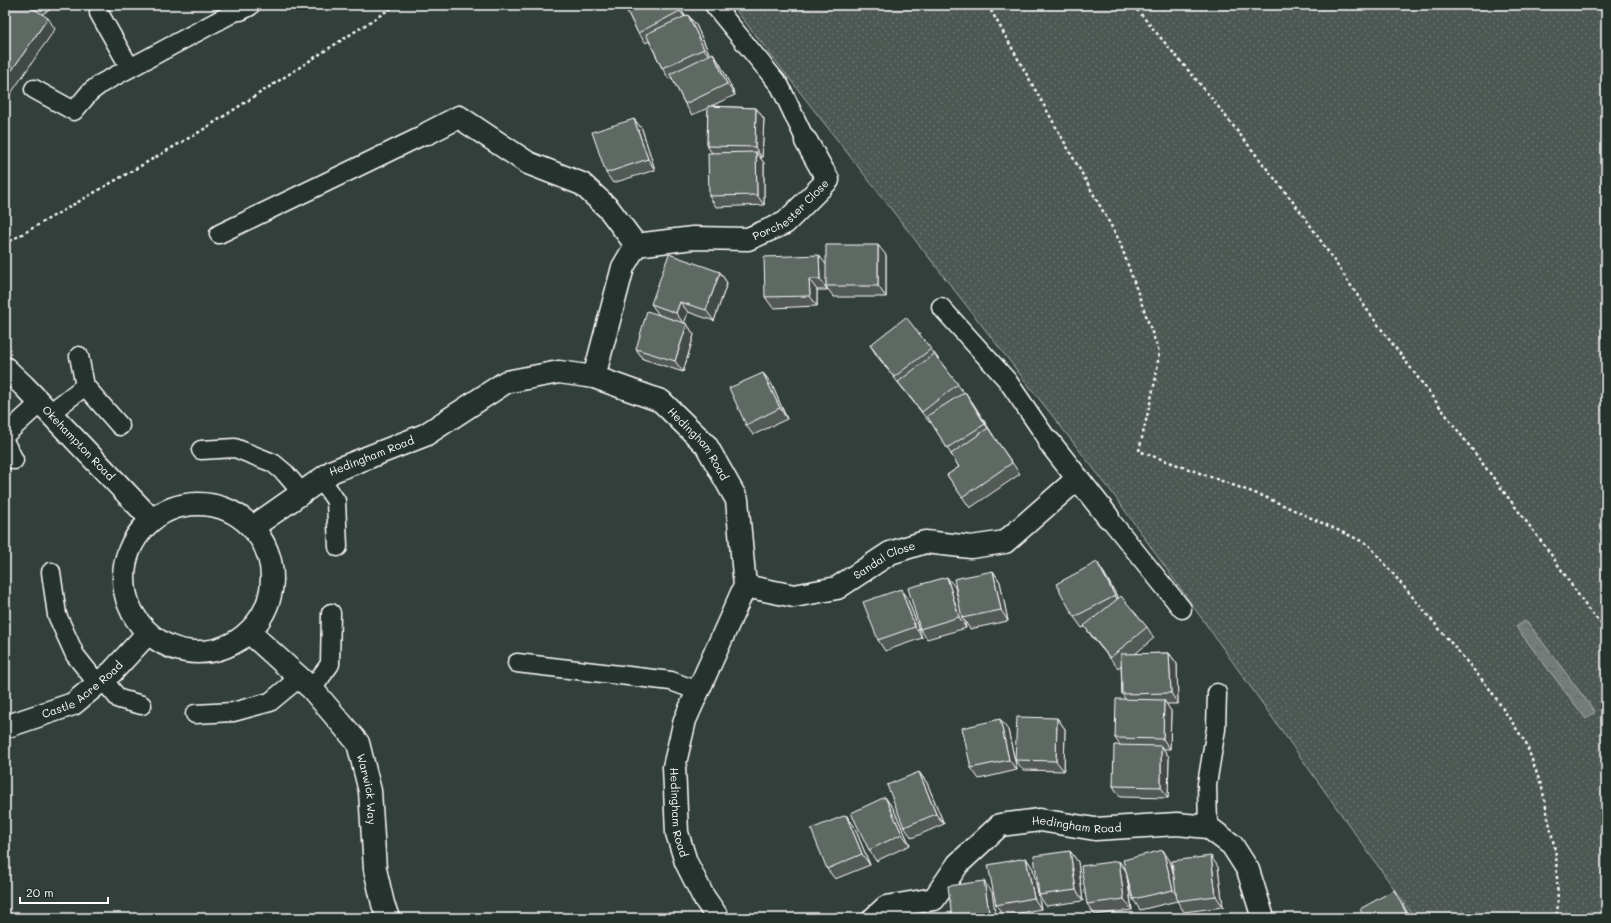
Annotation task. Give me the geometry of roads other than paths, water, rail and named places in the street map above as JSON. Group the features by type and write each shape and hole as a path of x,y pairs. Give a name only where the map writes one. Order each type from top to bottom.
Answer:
{"street":[{"path":"428,133 459,116 528,163 582,184 609,209 636,245 623,267 594,376"},
{"name":"Porchester Close","path":"636,245 693,238 748,239 785,224 828,180 806,141"},
{"name":"Okehampton Road","path":"5,368 151,519"},
{"name":"Hedingham Road","path":"253,527 333,471 424,435 506,382 559,372 594,376 661,401 706,445 737,500 745,586 686,720 674,767 677,833 686,862 703,896 718,918"},
{"path":"1050,443 1108,517"},
{"name":"Sandal Close","path":"745,586 794,596 837,588 890,553 925,542 971,547 1005,542 1077,479"},
{"path":"192,503 214,505 235,513 253,527 266,546 272,569 271,592 263,614 249,632 229,645 207,651 184,651 147,634 130,608 124,584 126,560 135,537 151,519 171,508 192,503"},
{"name":"Warwick Way","path":"249,632 306,683 358,743 370,790 375,868 383,904 388,918"},
{"name":"Castle Acre Road","path":"5,727 73,704 112,672 147,634"},
{"name":"Hedingham Road","path":"874,918 886,907 934,899 958,864 1000,825 1040,820 1095,829 1162,825 1208,827"},
{"path":"1208,827 1232,845 1248,870 1264,918"}],"lane":[{"path":"714,5 780,86 806,141"},
{"path":"34,89 74,111 90,92 130,68 244,7"},
{"path":"99,13 130,68"},
{"path":"219,234 428,133"},
{"path":"941,307 1007,380 1050,443"},
{"path":"79,356 85,386 120,426"},
{"path":"5,435 45,408 85,386"},
{"path":"5,443 14,460"},
{"path":"200,450 235,448 273,463 285,473 302,493"},
{"path":"321,479 336,501 338,547"},
{"path":"1108,517 1182,609"},
{"path":"51,572 57,615 75,655 100,682 119,699 142,705"},
{"path":"196,714 233,712 270,702 306,683 330,664 331,614"},
{"path":"517,662 671,681 698,691"},
{"path":"1208,827 1207,784 1216,729 1217,693"}],"water":[{"path":"1526,620 1595,712 1586,719 1516,627"}]}
